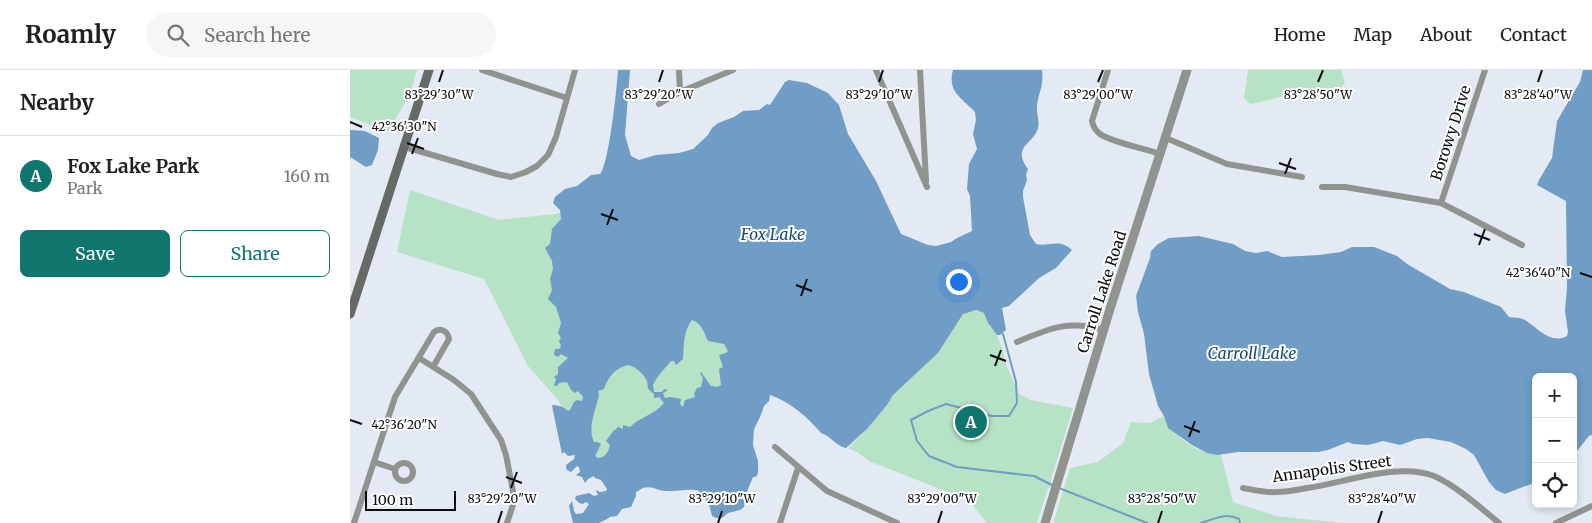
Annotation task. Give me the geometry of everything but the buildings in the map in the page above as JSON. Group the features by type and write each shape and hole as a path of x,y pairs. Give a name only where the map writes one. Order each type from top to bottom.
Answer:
{"main road":[{"path":"350,314 429,70"}],"street":[{"path":"482,70 568,98"},
{"path":"405,147 511,177 526,172 537,166 548,155 556,137 576,70"},
{"path":"679,70 680,92"},
{"path":"659,104 680,92 733,70"},
{"path":"876,70 926,187 920,70"},
{"path":"1108,70 1092,121 1093,127 1100,134 1113,140 1160,154"},
{"name":"Carroll Lake Road","path":"1045,523 1187,70"},
{"name":"Borowy Drive","path":"1441,204 1485,70"},
{"path":"1166,138 1227,164 1302,177"},
{"path":"1322,187 1345,187 1441,204 1522,245"},
{"path":"1018,342 1057,327 1084,325 1104,330"},
{"path":"354,523 395,397 434,332 439,330 445,331 449,339 433,367"},
{"path":"419,358 454,380 471,394 501,440 513,490 513,505 507,523"},
{"path":"775,447 827,491 897,523"},
{"path":"374,462 395,469"},
{"path":"780,523 798,468"},
{"name":"Annapolis Street","path":"1242,488 1275,492 1308,488 1384,473 1425,474 1435,476 1458,491 1499,523"},
{"path":"1556,523 1592,506"}],"green space":[{"path":"350,70 417,70 410,94 388,132 350,117"},
{"path":"1248,70 1341,70 1345,83 1336,94 1300,93 1250,104 1244,98"},
{"path":"410,190 499,220 582,211 733,326 739,389 597,467 582,452 559,401 528,366 484,279 397,252"},
{"path":"974,310 986,314 988,323 997,335 1006,365 1020,395 1030,400 1073,408 1050,488 1048,488 1037,523 987,523 964,495 953,494 871,462 848,448 867,429 893,395 938,353 961,316 968,311"},
{"path":"1164,416 1167,423 1187,443 1204,452 1221,455 1233,502 1276,516 1342,523 1054,523 1070,468 1098,462 1123,443 1131,422 1150,423"}],"water":[{"name":"Fox Lake","path":"618,70 630,70 625,135 631,156 639,160 656,155 679,153 693,149 718,123 734,117 743,111 759,110 767,104 770,105 785,82 789,80 807,83 828,93 839,105 848,134 876,181 901,234 928,245 936,246 951,242 972,231 970,196 967,189 969,164 977,149 973,134 976,120 975,112 954,89 952,84 953,70 1042,70 1042,84 1037,105 1038,128 1025,146 1022,155 1028,169 1023,197 1030,235 1036,244 1063,244 1072,250 1056,268 1039,278 1009,306 1002,308 1006,330 1000,335 997,335 988,323 984,313 976,310 963,314 938,353 893,395 867,429 846,448 821,433 792,406 770,395 769,401 764,406 754,429 753,445 758,461 758,473 756,477 753,477 746,494 744,507 740,510 728,513 722,518 716,518 712,516 709,504 699,491 667,491 646,487 636,492 631,507 622,509 617,516 609,517 599,523 573,523 569,506 572,501 576,514 583,513 589,504 586,502 583,504 579,503 575,499 576,496 589,493 594,496 598,495 596,490 600,492 607,489 601,480 594,476 585,483 582,477 576,475 580,472 577,466 571,472 567,470 566,465 574,459 575,455 568,456 564,452 562,454 552,406 559,406 568,411 574,402 577,400 582,401 583,397 578,391 575,393 571,390 567,382 554,386 556,379 554,377 558,374 558,367 568,358 561,354 558,357 554,355 555,349 559,349 561,346 559,341 561,338 558,333 561,323 556,307 548,299 552,290 550,279 553,269 552,261 545,248 550,244 552,229 561,219 560,210 553,203 555,197 565,189 577,186 591,175 600,174 603,168 609,142","holes":["692,320 700,326 708,341 724,344 728,351 719,355 723,367 719,369 721,385 717,387 711,386 701,372 703,378 701,387 697,388 694,394 695,397 685,400 683,407 680,404 681,399 665,398 663,393 668,390 664,389 662,392 654,392 653,385 671,361 674,361 676,365 683,359 685,334","629,365 641,372 648,388 654,394 654,398 659,397 664,403 630,427 623,425 623,429 618,427 614,430 606,441 610,445 608,452 603,457 598,458 595,456 601,444 594,442 591,430 599,395 598,391 604,389 616,370"]},
{"name":"Carroll Lake","path":"1583,70 1592,70 1592,435 1589,436 1577,451 1577,373 1532,373 1532,484 1505,494 1496,490 1489,482 1474,455 1451,442 1428,438 1417,439 1400,445 1383,441 1368,445 1348,442 1318,452 1238,452 1217,455 1207,453 1192,445 1168,428 1158,406 1149,374 1144,334 1136,296 1151,251 1158,244 1169,238 1199,236 1233,244 1245,251 1256,253 1267,251 1282,257 1341,252 1352,247 1374,247 1397,256 1407,264 1450,289 1464,292 1501,307 1509,317 1523,319 1550,337 1561,338 1567,336 1565,311 1567,287 1566,201 1537,185 1552,158 1557,121 1580,82"},
{"path":"350,130 365,131 379,138 378,150 372,165 366,167 350,157"}],"waterway":[{"path":"1003,334 1016,382 1017,403 1009,416 992,416 946,404 911,420 917,441 929,456 957,467 1034,476 1054,486"},
{"path":"1059,488 1147,523"},
{"path":"1201,523 1229,516 1239,519 1240,523"}],"place":[{"name":"Fox Lake Park","path":"971,422"}]}
